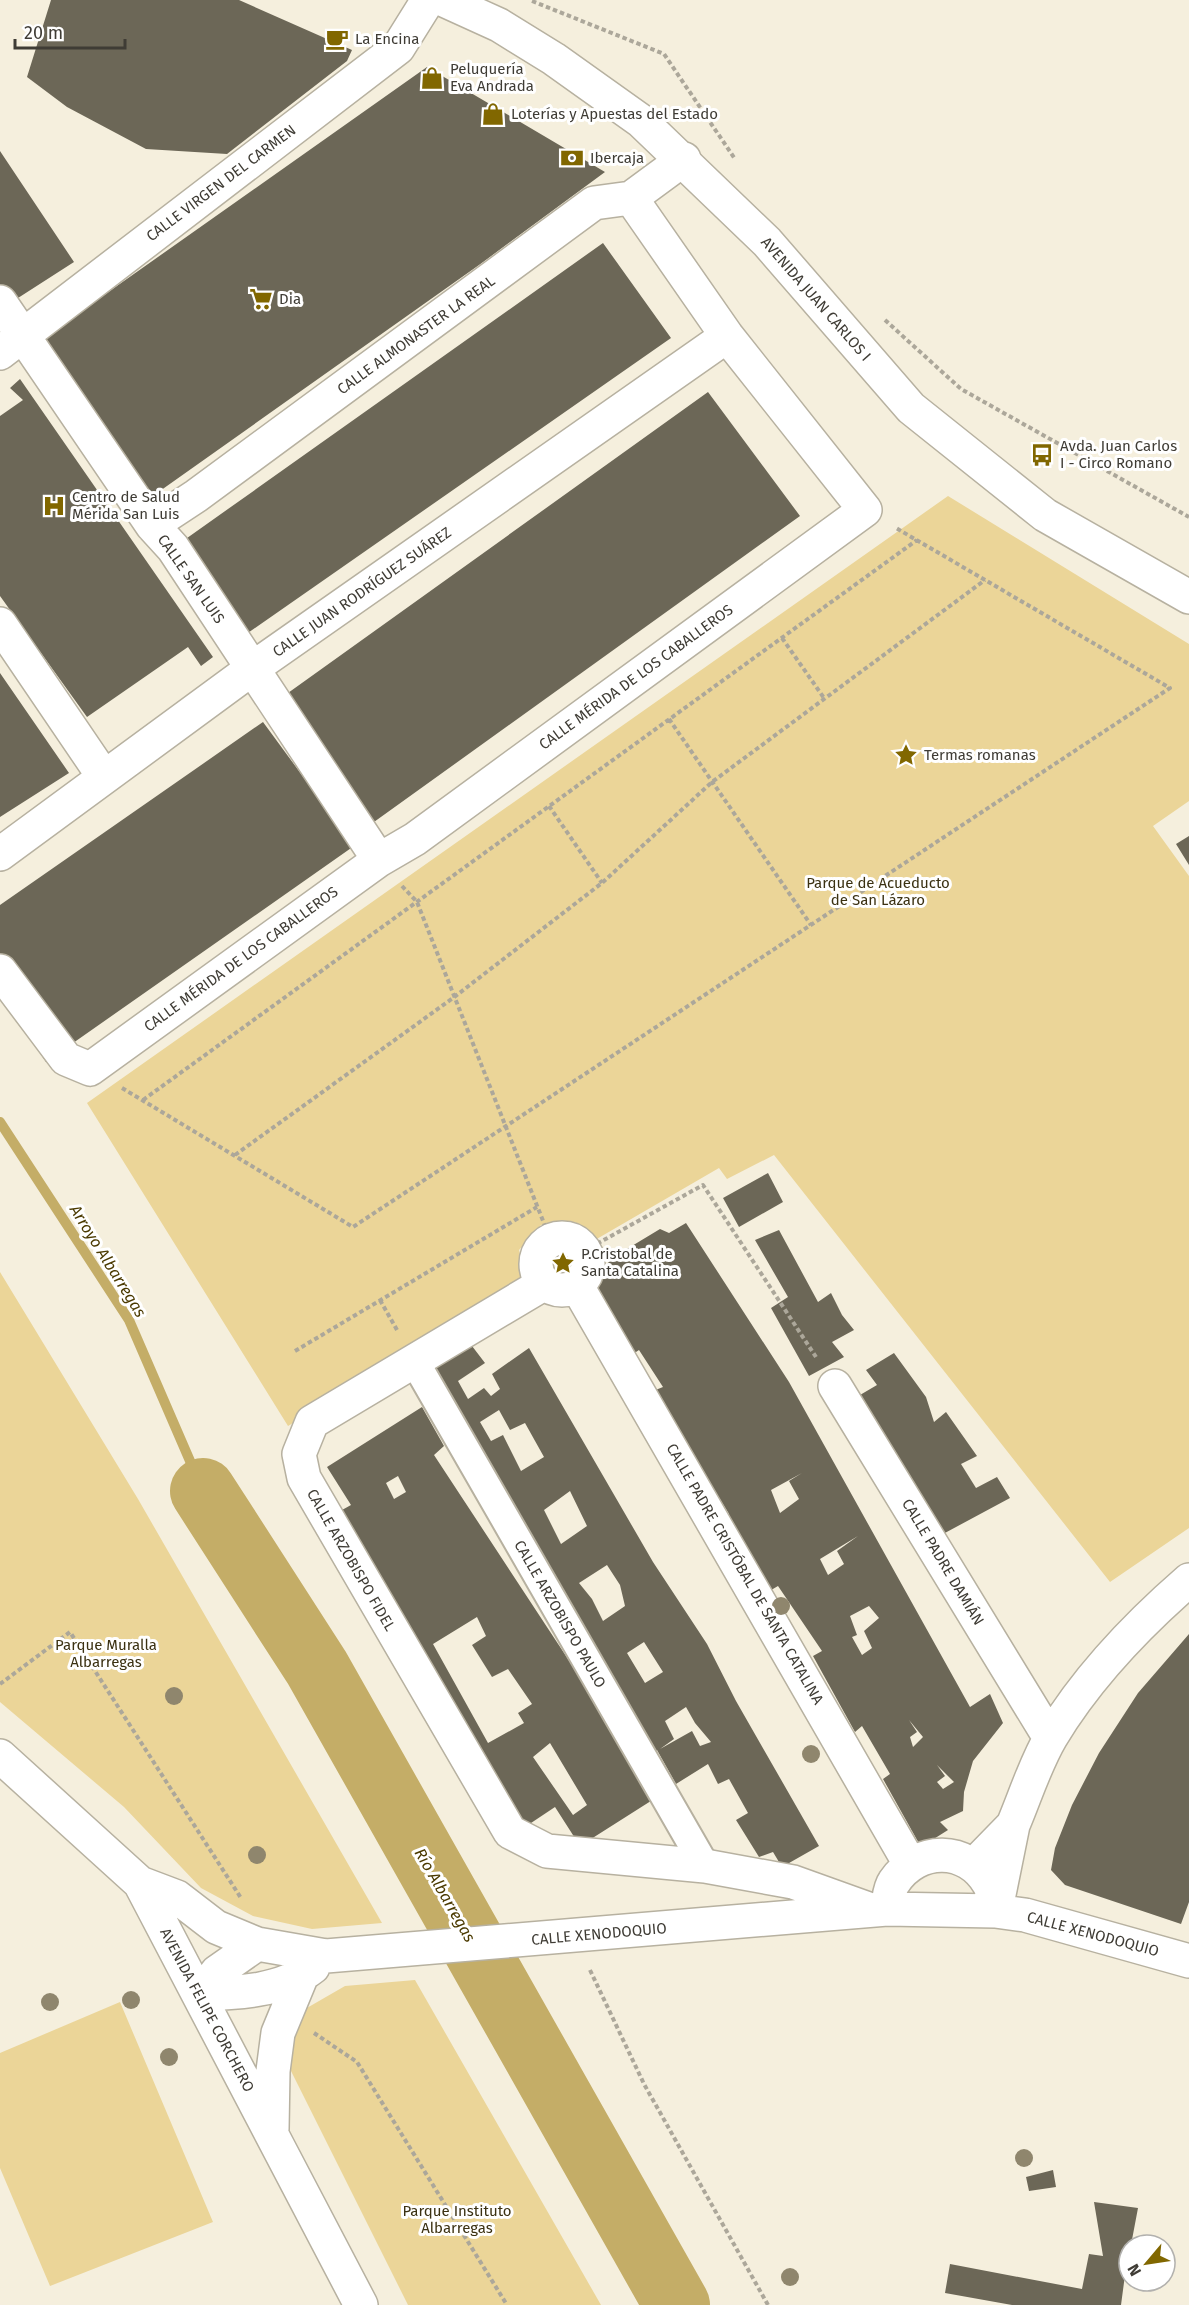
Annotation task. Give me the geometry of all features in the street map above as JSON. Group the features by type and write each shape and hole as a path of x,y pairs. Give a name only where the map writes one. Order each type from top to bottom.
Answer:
{"street":[{"name":"CALLE VIRGEN DEL CARMEN","path":"12,345 398,48 428,0"},
{"name":"AVENIDA JUAN CARLOS I","path":"444,0 499,25 554,59 641,121 684,159 768,242 911,408 1045,515 1189,597"},
{"name":"CALLE ALMONASTER LA REAL","path":"152,525 205,489 594,203 631,198 684,159"},
{"path":"631,198 727,336 865,510"},
{"name":"CALLE SAN LUIS","path":"0,302 12,345 152,525 173,548 379,860"},
{"name":"CALLE JUAN RODRÍGUEZ SUÁREZ","path":"0,854 253,668 727,336"},
{"name":"CALLE MÉRIDA DE LOS CABALLEROS","path":"90,1069 379,860 424,832 865,510"},
{"path":"0,624 104,777"},
{"path":"0,971 66,1059 90,1069"},
{"path":"568,1239 584,1251 588,1261 587,1272 561,1284 538,1274 537,1261 543,1247 551,1241 568,1239"},
{"name":"CALLE ARZOBISPO FIDEL","path":"510,1833 304,1478 298,1454 312,1422 415,1362 561,1284"},
{"name":"CALLE PADRE CRISTÓBAL DE SANTA CATALINA","path":"561,1284 910,1864"},
{"name":"CALLE ARZOBISPO PAULO","path":"415,1362 705,1866"},
{"name":"CALLE PADRE DAMIÁN","path":"835,1386 1050,1738"},
{"path":"995,1911 1013,1825 1050,1738 1094,1676 1147,1616 1189,1580"},
{"name":"AVENIDA FELIPE CORCHERO","path":"0,1756 140,1882 361,2305"},
{"path":"974,1865 1013,1825"},
{"name":"CALLE XENODOQUIO","path":"510,1833 547,1851 705,1866 793,1882 879,1909"},
{"path":"879,1909 893,1883 910,1864 926,1856 942,1854 959,1857 974,1865 990,1886 995,1911"},
{"path":"140,1882 177,1897 216,1927 314,1966"},
{"name":"CALLE XENODOQUIO","path":"314,1966 574,1936 879,1909 995,1911 1025,1915 1189,1961"},
{"path":"200,1994 217,1972 265,1945"},
{"path":"200,1994 245,1993 314,1966"},
{"path":"272,2134 273,2071 278,2032 314,1966"}],"path":[{"path":"529,0 664,54 724,146 738,163"},
{"path":"876,312 961,389 1189,517"},
{"path":"90,1069 352,1227 1170,688 865,510"},
{"path":"143,1100 917,540"},
{"path":"235,1155 453,998 602,883 712,782 985,580"},
{"path":"782,638 824,698"},
{"path":"669,719 811,925"},
{"path":"549,806 602,883"},
{"path":"379,860 417,902 453,998 551,1241"},
{"path":"584,1251 704,1185 835,1386"},
{"path":"295,1351 537,1207"},
{"path":"0,1684 70,1632 265,1945"},
{"path":"574,1936 644,2084 768,2305"},
{"path":"282,2023 319,2034 357,2062 507,2305"}],"green space":[{"name":"Parque de Acueducto de San Lázaro","path":"948,496 1189,644 1189,801 1153,826 1189,876 1189,1528 1110,1582 774,1155 727,1179 719,1168 595,1240 575,1222 541,1225 519,1250 527,1280 288,1426 87,1103"},
{"name":"Parque Muralla Albarregas","path":"0,1272 138,1499 382,1923 312,1929 253,1916 201,1888 124,1807 0,1702"},
{"name":"Parque Instituto Albarregas","path":"415,1980 601,2305 408,2305 286,2061 293,2016 345,1986"},
{"path":"120,2002 213,2222 50,2286 0,2168 0,2053"}],"building":[{"path":"51,0 239,0 352,50 347,61 227,154 146,149 67,107 27,77"},
{"path":"427,67 605,172 479,265 150,498 39,341"},
{"path":"0,151 74,262 4,307 0,302"},
{"path":"603,243 671,338 235,642 173,548"},
{"name":"Centro de Salud Mérida San Luis","path":"20,379 213,657 201,666 188,647 87,717 0,596 0,416 23,400 10,388"},
{"path":"708,392 800,516 367,827 274,703"},
{"path":"0,673 69,773 0,817"},
{"path":"263,722 354,846 46,1062 0,994 0,905"},
{"path":"1189,836 1189,865 1176,844"},
{"path":"768,1173 783,1202 739,1227 723,1198"},
{"path":"686,1223 789,1382 970,1707 990,1694 1003,1723 973,1761 964,1792 963,1811 940,1822 948,1830 921,1847 883,1779 890,1774 862,1726 855,1732 813,1656 822,1651 778,1586 766,1593 722,1517 729,1514 653,1391 663,1387 639,1350 633,1354 593,1282 612,1258 660,1229 669,1233","holes":["802,1473 789,1481 799,1499 780,1513 771,1490","858,1536 837,1551 844,1564 828,1575 820,1559","869,1606 879,1618 864,1631 872,1648 862,1655 852,1637 857,1635 850,1616","909,1720 923,1737 913,1747 910,1737 917,1732","937,1765 954,1782 943,1789 937,1782 945,1776"]},
{"path":"779,1230 818,1302 831,1293 842,1315 854,1330 832,1342 844,1357 809,1376 771,1308 788,1297 755,1240"},
{"path":"472,1346 485,1363 458,1381 468,1399 484,1388 491,1396 500,1389 492,1374 529,1348 653,1562 707,1644 736,1701 819,1846 782,1867 773,1852 759,1857 736,1820 748,1813 729,1779 718,1784 708,1764 676,1784 657,1750 644,1760 432,1368","holes":["499,1410 510,1430 525,1423 544,1457 521,1471 503,1435 491,1441 480,1422","570,1491 587,1526 561,1544 544,1510","607,1565 620,1585 625,1606 603,1621 592,1599 579,1583","644,1642 663,1672 645,1683 627,1653","686,1707 695,1723 711,1742 700,1746 692,1731 660,1749 674,1739 665,1721"]},
{"path":"894,1353 926,1397 934,1422 946,1412 977,1456 961,1464 976,1488 997,1477 1010,1498 943,1534 892,1447 879,1432 860,1395 877,1385 866,1370"},
{"path":"422,1407 444,1446 434,1455 614,1729 654,1799 580,1846 555,1807 522,1829 333,1515 351,1505 327,1467","holes":["398,1476 406,1492 394,1499 386,1483","477,1617 486,1636 472,1645 492,1677 508,1669 532,1704 518,1713 524,1723 488,1743 433,1644","550,1743 587,1805 573,1815 533,1757"]},
{"path":"1189,1634 1189,1902 1181,1924 1065,1885 1051,1870 1055,1848 1072,1805 1099,1753 1138,1693"},
{"path":"1053,2170 1056,2187 1029,2191 1026,2177"},
{"path":"1094,2202 1138,2208 1133,2233 1117,2233 1117,2293 1123,2293 1121,2305 1012,2305 945,2293 950,2264 1082,2289 1089,2254 1103,2256"}],"waterway":[{"name":"Arroyo Albarregas","path":"0,1122 129,1320 203,1491"},
{"name":"Río Albarregas","path":"203,1491 317,1668 677,2305"}],"place":[{"name":"La Encina","path":"337,39"},
{"name":"Peluquería Eva Andrada","path":"432,78"},
{"name":"Loterías y Apuestas del Estado","path":"493,114"},
{"name":"Ibercaja","path":"572,158"},
{"name":"Dia","path":"261,299"},
{"name":"Avda. Juan Carlos I - Circo Romano","path":"1042,455"},
{"name":"Centro de Salud Mérida San Luis","path":"54,506"},
{"name":"Termas romanas","path":"906,755"},
{"name":"P.Cristobal de Santa Catalina","path":"563,1263"}]}
